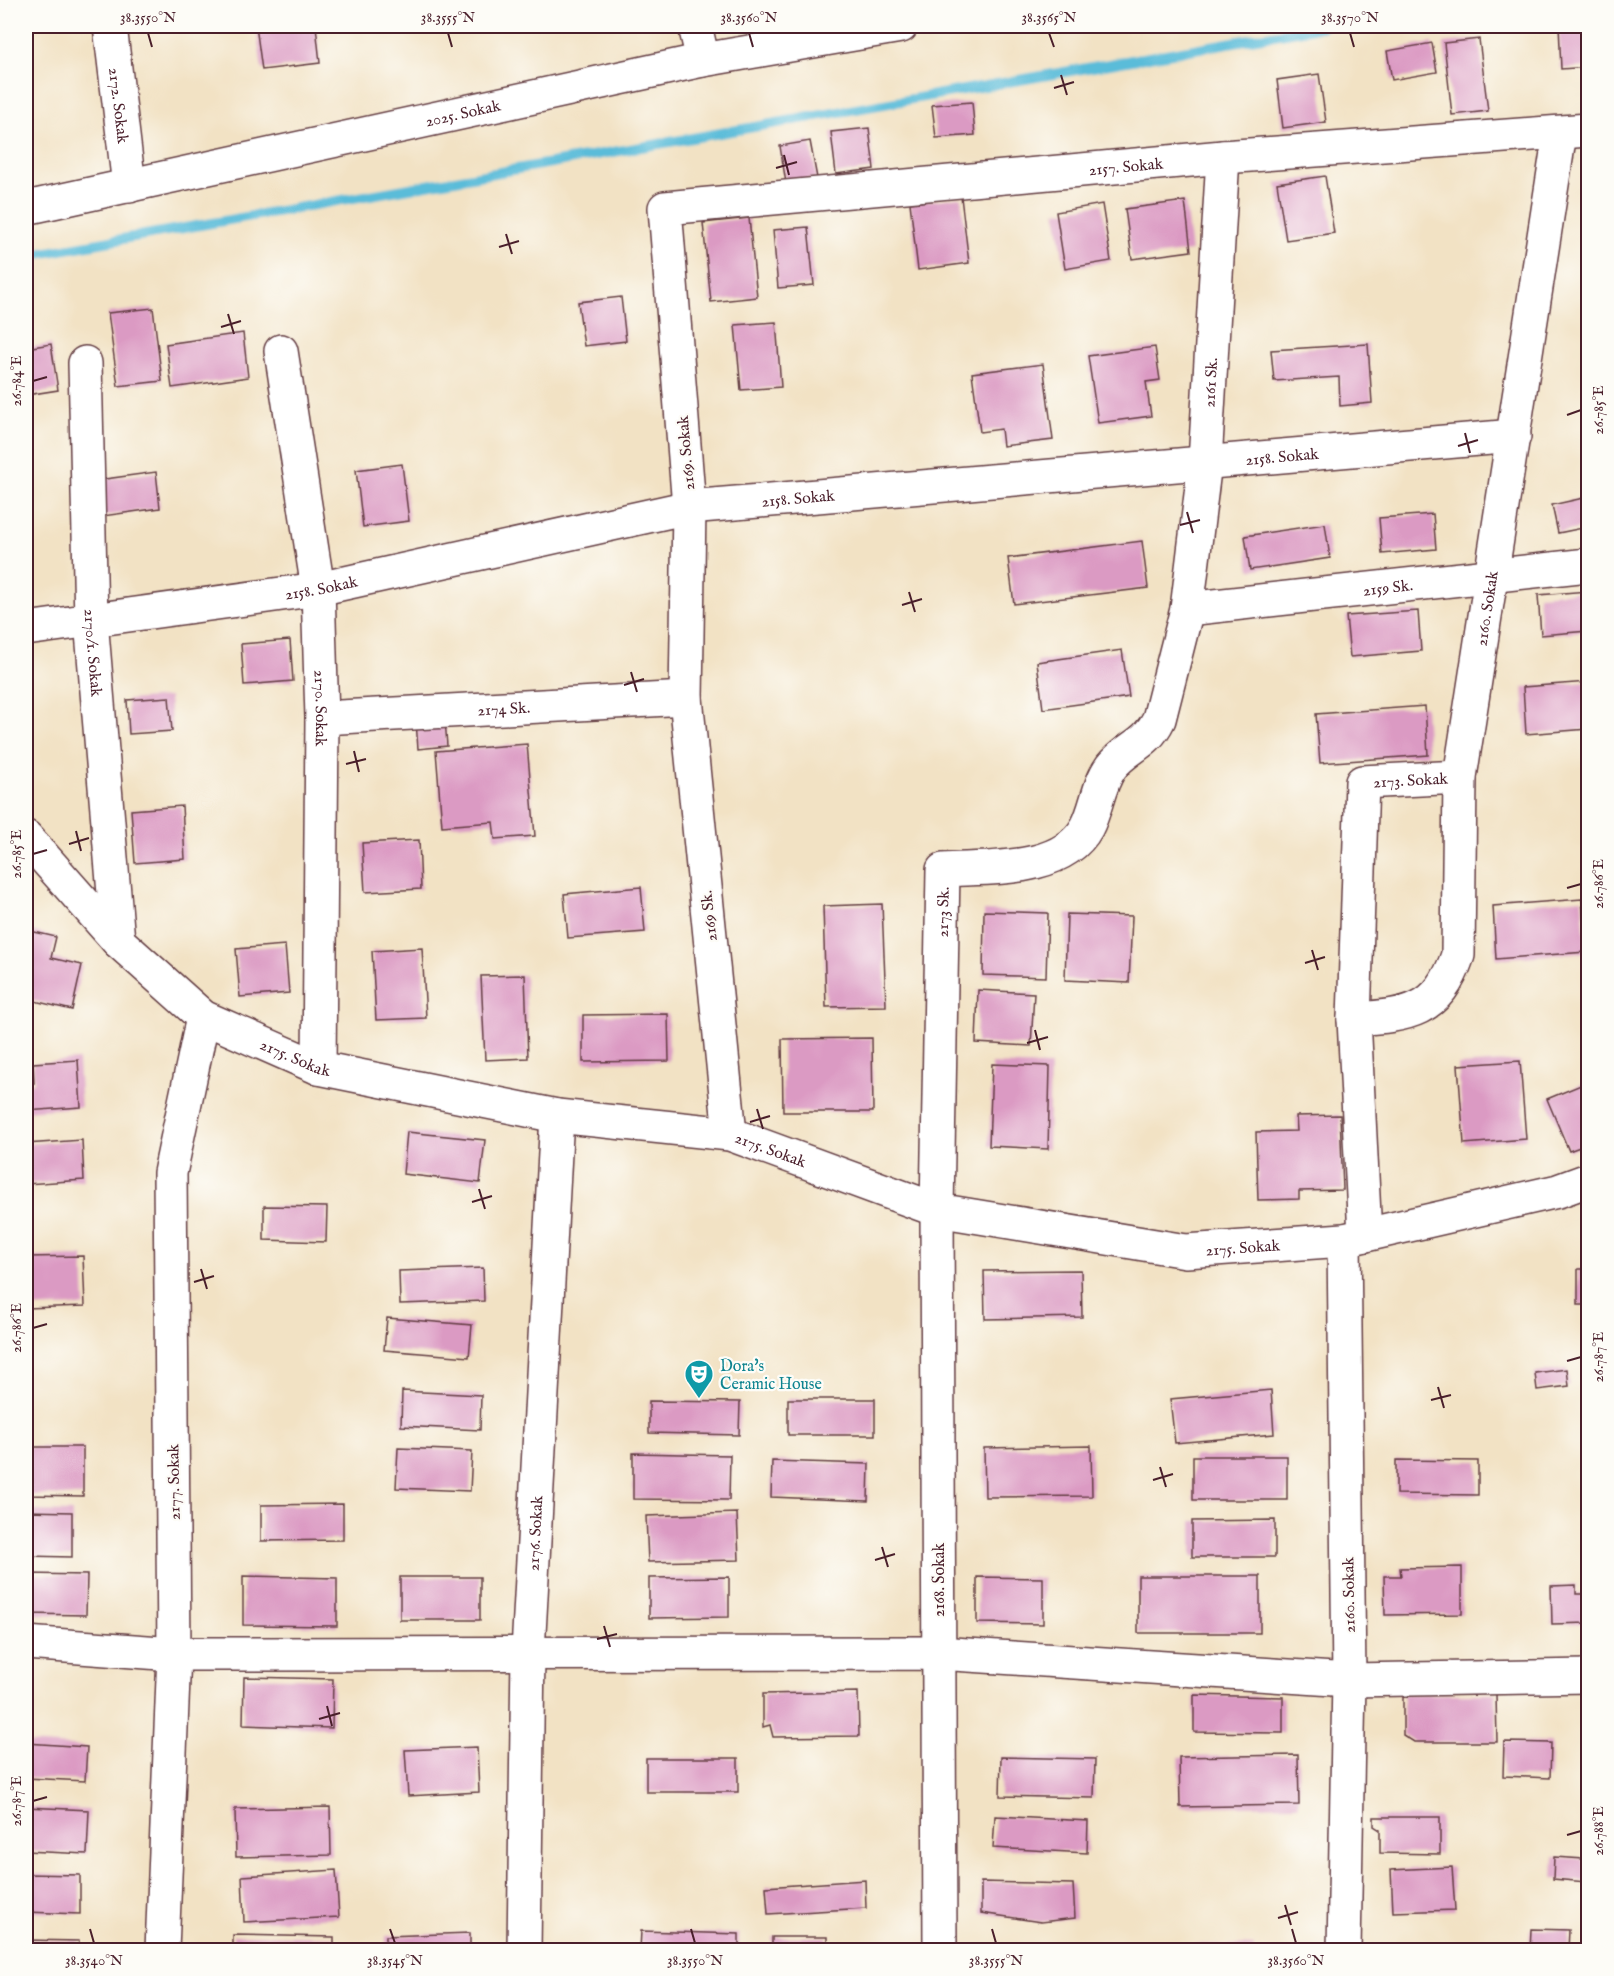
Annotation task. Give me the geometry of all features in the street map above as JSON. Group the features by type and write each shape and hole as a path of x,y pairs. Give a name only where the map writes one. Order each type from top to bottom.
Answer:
{"street":[{"name":"2172. Sokak","path":"110,26 129,186"},
{"path":"695,26 703,60"},
{"name":"2025. Sokak","path":"26,208 703,60 850,30 901,26"},
{"name":"2157. Sokak","path":"665,208 1223,157 1574,132"},
{"name":"2160. Sokak","path":"1354,1019 1393,1016 1419,1008 1443,988 1458,956 1460,777 1514,436 1574,132"},
{"name":"2161 Sk.","path":"1159,719 1187,609 1205,462 1223,157"},
{"name":"2169. Sokak","path":"665,208 689,507 686,698"},
{"name":"2170. Sokak","path":"281,351 318,589 322,718 319,1068"},
{"name":"2170/1. Sokak","path":"85,363 92,620 118,941"},
{"name":"2158. Sokak","path":"26,629 318,589 689,507 1514,436"},
{"name":"2159 Sk.","path":"1187,609 1588,566"},
{"name":"2174 Sk.","path":"322,718 686,698"},
{"name":"2169 Sk.","path":"686,698 730,1134"},
{"name":"2173 Sk.","path":"937,1210 943,870 1023,865 1041,862 1057,855 1077,840 1087,827 1110,768 1120,757 1146,739 1159,719"},
{"name":"2173. Sokak","path":"1362,782 1460,777"},
{"name":"2160. Sokak","path":"1344,1950 1354,1237 1354,1019 1362,782"},
{"name":"2175. Sokak","path":"26,837 118,941 203,1017 319,1068 557,1116 730,1134 937,1210 1186,1251 1354,1237 1558,1191 1588,1180"},
{"name":"2177. Sokak","path":"162,1950 174,1654 170,1173 203,1017"},
{"name":"2176. Sokak","path":"524,1950 528,1652 557,1116"},
{"name":"2168. Sokak","path":"937,1210 940,1950"},
{"path":"26,1643 174,1654 938,1653 1348,1680 1588,1676"}],"building":[{"path":"256,26 316,26 320,63 262,70"},
{"path":"1559,26 1588,26 1588,67 1561,69"},
{"path":"1479,39 1488,111 1452,115 1444,43"},
{"path":"1432,43 1437,72 1392,80 1387,51"},
{"path":"1319,74 1326,122 1283,128 1277,80"},
{"path":"972,102 975,135 936,138 932,105"},
{"path":"869,128 874,169 836,174 831,132"},
{"path":"810,141 817,178 786,183 780,146"},
{"path":"1325,176 1334,233 1286,240 1277,183"},
{"path":"961,197 969,263 918,270 910,203"},
{"path":"1185,201 1191,251 1132,259 1125,209"},
{"path":"1102,204 1111,261 1065,269 1056,212"},
{"path":"749,218 757,297 711,302 703,223"},
{"path":"808,227 814,285 778,288 773,230"},
{"path":"621,297 626,341 584,346 578,302"},
{"path":"153,308 162,381 118,386 108,313"},
{"path":"776,322 781,387 741,390 735,325"},
{"path":"243,333 248,377 172,388 166,344"},
{"path":"51,344 58,390 26,395 26,348"},
{"path":"1368,344 1372,403 1340,406 1339,377 1274,381 1271,350"},
{"path":"1155,347 1160,380 1146,382 1151,416 1098,423 1088,356"},
{"path":"1043,364 1053,440 1003,446 1001,429 980,432 972,373"},
{"path":"402,464 409,521 363,527 356,470"},
{"path":"156,472 160,508 103,516 98,480"},
{"path":"1588,497 1588,527 1558,533 1552,505"},
{"path":"1433,514 1436,549 1382,554 1379,518"},
{"path":"1325,524 1330,558 1250,570 1245,536"},
{"path":"1142,541 1148,588 1014,604 1008,558"},
{"path":"1588,591 1588,631 1541,635 1538,595"},
{"path":"1418,611 1421,651 1350,657 1346,616"},
{"path":"290,640 293,681 244,685 241,644"},
{"path":"1122,650 1129,697 1043,709 1037,662"},
{"path":"1588,682 1588,729 1526,734 1523,687"},
{"path":"169,697 172,731 129,734 127,700"},
{"path":"1425,706 1428,755 1320,763 1316,714"},
{"path":"445,719 447,746 418,749 416,721"},
{"path":"527,744 535,836 495,839 493,822 442,826 436,751"},
{"path":"182,806 185,859 135,863 131,810"},
{"path":"419,840 421,889 365,892 362,843"},
{"path":"641,887 645,932 568,938 564,894"},
{"path":"1582,899 1586,952 1496,959 1493,906"},
{"path":"882,904 886,1006 826,1007 823,906"},
{"path":"984,911 1048,913 1046,977 983,975"},
{"path":"1067,914 1132,916 1129,983 1065,980"},
{"path":"26,930 56,937 51,958 82,965 72,1010 26,999"},
{"path":"285,945 289,993 240,997 236,949"},
{"path":"422,948 426,1018 376,1020 372,951"},
{"path":"525,975 528,1058 485,1060 481,976"},
{"path":"978,990 1034,993 1031,1046 976,1043"},
{"path":"668,1014 669,1061 583,1062 583,1015"},
{"path":"872,1038 873,1112 783,1112 782,1039"},
{"path":"78,1060 81,1107 26,1111 26,1084 34,1083 33,1063"},
{"path":"1520,1061 1526,1139 1464,1144 1458,1065"},
{"path":"992,1064 1050,1066 1048,1149 989,1146"},
{"path":"1588,1082 1588,1144 1569,1151 1547,1099"},
{"path":"1340,1115 1343,1190 1299,1191 1299,1199 1258,1200 1256,1132 1297,1131 1296,1116"},
{"path":"407,1132 485,1140 480,1183 403,1174"},
{"path":"82,1140 84,1180 26,1184 26,1144"},
{"path":"264,1206 327,1207 326,1242 264,1240"},
{"path":"83,1256 85,1306 26,1308 26,1257"},
{"path":"483,1268 484,1301 400,1304 399,1271"},
{"path":"1578,1269 1588,1269 1588,1305 1578,1305"},
{"path":"1081,1270 1082,1317 985,1319 984,1271"},
{"path":"387,1318 472,1325 469,1357 384,1350"},
{"path":"1567,1369 1569,1386 1537,1390 1535,1373"},
{"path":"1271,1390 1274,1434 1175,1443 1170,1399"},
{"path":"402,1391 481,1395 480,1430 401,1426"},
{"path":"788,1399 875,1399 875,1435 788,1435"},
{"path":"649,1401 740,1402 739,1435 649,1433"},
{"path":"1091,1446 1092,1496 985,1497 984,1448"},
{"path":"26,1447 83,1447 83,1496 26,1495"},
{"path":"398,1448 472,1451 470,1491 396,1488"},
{"path":"633,1453 730,1455 729,1500 633,1499"},
{"path":"1193,1456 1287,1456 1287,1500 1193,1500"},
{"path":"1396,1460 1478,1461 1478,1495 1396,1494"},
{"path":"772,1461 869,1464 868,1501 771,1497"},
{"path":"343,1504 343,1540 261,1541 261,1505"},
{"path":"26,1511 72,1512 72,1557 26,1556"},
{"path":"737,1513 739,1560 648,1562 646,1516"},
{"path":"1275,1520 1275,1557 1192,1557 1192,1521"},
{"path":"1462,1567 1462,1614 1385,1615 1384,1576 1401,1576 1400,1568"},
{"path":"26,1574 87,1575 86,1615 26,1614"},
{"path":"243,1576 337,1578 337,1626 243,1625"},
{"path":"1138,1576 1260,1576 1260,1633 1138,1633"},
{"path":"400,1577 480,1577 480,1620 400,1620"},
{"path":"729,1577 729,1617 649,1618 649,1578"},
{"path":"977,1577 1043,1578 1043,1624 977,1623"},
{"path":"1576,1585 1576,1594 1588,1594 1588,1623 1552,1624 1551,1586"},
{"path":"244,1677 333,1679 332,1728 243,1725"},
{"path":"858,1692 859,1736 773,1737 770,1725 763,1727 763,1694"},
{"path":"1403,1694 1496,1694 1497,1742 1414,1742 1403,1735"},
{"path":"1194,1695 1283,1697 1283,1733 1194,1732"},
{"path":"1504,1742 1551,1743 1550,1778 1503,1776"},
{"path":"26,1743 87,1747 85,1781 26,1778"},
{"path":"477,1747 479,1792 408,1796 405,1750"},
{"path":"1298,1755 1299,1805 1180,1807 1179,1757"},
{"path":"1001,1757 1095,1759 1094,1798 1000,1796"},
{"path":"646,1758 738,1758 738,1792 646,1792"},
{"path":"26,1807 89,1810 87,1854 26,1851"},
{"path":"330,1807 331,1855 236,1857 235,1809"},
{"path":"995,1816 1088,1821 1087,1853 993,1848"},
{"path":"1374,1817 1440,1817 1440,1854 1380,1853 1380,1830 1374,1826"},
{"path":"1554,1857 1584,1859 1586,1882 1553,1879"},
{"path":"1452,1867 1455,1910 1393,1912 1391,1870"},
{"path":"336,1870 339,1917 244,1922 242,1876"},
{"path":"26,1874 80,1875 80,1914 26,1912"},
{"path":"865,1880 866,1908 768,1914 766,1887"},
{"path":"981,1882 1073,1884 1075,1918 1041,1922 981,1913"},
{"path":"1531,1929 1569,1930 1568,1950 1530,1950"},
{"path":"641,1931 739,1934 739,1950 640,1950"},
{"path":"470,1933 470,1950 386,1950 386,1936"},
{"path":"233,1935 334,1937 334,1950 233,1950"},
{"path":"772,1937 827,1937 827,1950 772,1950"},
{"path":"26,1940 79,1941 79,1950 26,1950"},
{"path":"1158,1943 1254,1946 1253,1950 1158,1950"},
{"path":"1027,1946 1081,1949 1081,1950 1027,1950"}],"waterway":[{"path":"26,256 1324,26"}],"place":[{"name":"Dora's Ceramic House","path":"699,1400"}]}
